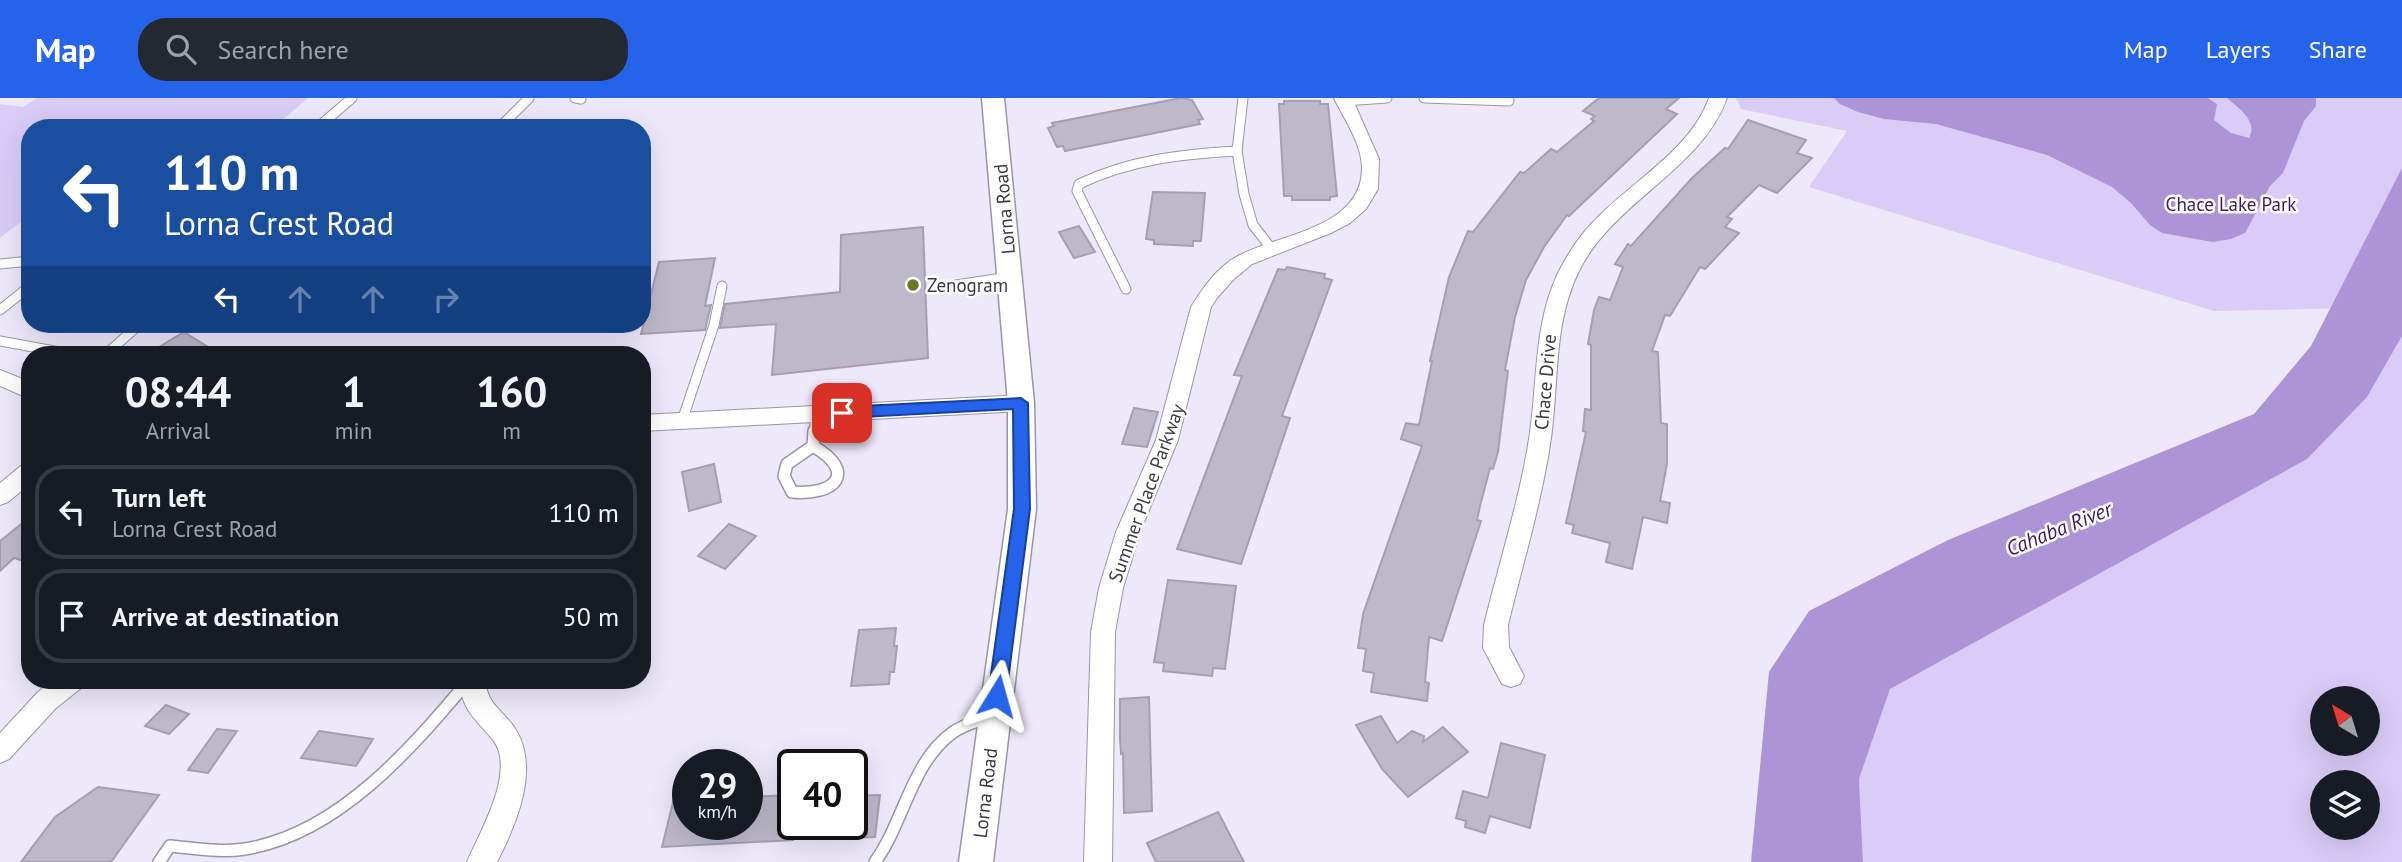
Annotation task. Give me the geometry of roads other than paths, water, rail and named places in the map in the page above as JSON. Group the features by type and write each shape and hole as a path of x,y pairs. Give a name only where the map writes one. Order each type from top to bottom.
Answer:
{"street":[{"name":"Lorna Road","path":"976,862 1022,509 1021,403 993,98"},
{"name":"Chace Drive","path":"1511,676 1496,648 1496,625 1540,440 1548,331 1557,301 1569,272 1602,223 1699,132 1717,108 1718,98"},
{"name":"Summer Place Parkway","path":"1098,862 1103,632 1111,588 1128,533 1167,440 1201,307 1211,290 1243,261 1330,227 1345,218 1366,193 1371,167 1343,99"},
{"path":"0,377 21,387"},
{"path":"651,423 1021,403"},
{"path":"0,496 21,478"},
{"path":"0,751 47,700 61,689"},
{"path":"472,689 483,715 506,737 513,752 515,769 502,814 481,862"}],"lane":[{"path":"328,119 352,98"},
{"path":"508,119 529,98"},
{"path":"575,98 581,99"},
{"path":"1242,98 1237,151 1244,194 1253,225 1271,248"},
{"path":"1343,99 1387,98"},
{"path":"1424,98 1509,101"},
{"path":"1126,289 1081,202 1077,191 1079,184 1132,165 1166,157 1237,151"},
{"path":"0,264 21,262"},
{"path":"956,285 1010,276"},
{"path":"682,421 714,325 722,286"},
{"path":"0,310 19,295"},
{"path":"114,346 130,333"},
{"path":"0,341 27,346"},
{"path":"813,446 817,414"},
{"path":"813,446 839,464 836,478 815,492 792,492 784,480 783,472 788,461 813,446"},
{"path":"159,862 170,846 217,850 246,849 270,843 320,818 376,779 411,746 463,689"},
{"path":"875,862 898,826 933,750 955,732 995,716"}],"water":[{"path":"1834,98 2208,98 2217,104 2214,120 2231,133 2249,138 2249,120 2227,98 2316,98 2316,106 2304,121 2283,173 2270,186 2245,233 2213,242 2162,233 2150,225 2131,203 2112,187 2047,155 1936,124 1884,119 1858,112 1840,104"},
{"name":"Cahaba River","path":"2402,168 2402,336 2367,397 2307,459 1890,689 1859,779 1863,862 1751,862 1769,672 1809,611 1948,540 2254,414 2311,346"}],"place":[{"name":"Zenogram","path":"913,285"}],"park label":[{"name":"Chace Lake Park","path":"2231,204"}]}
